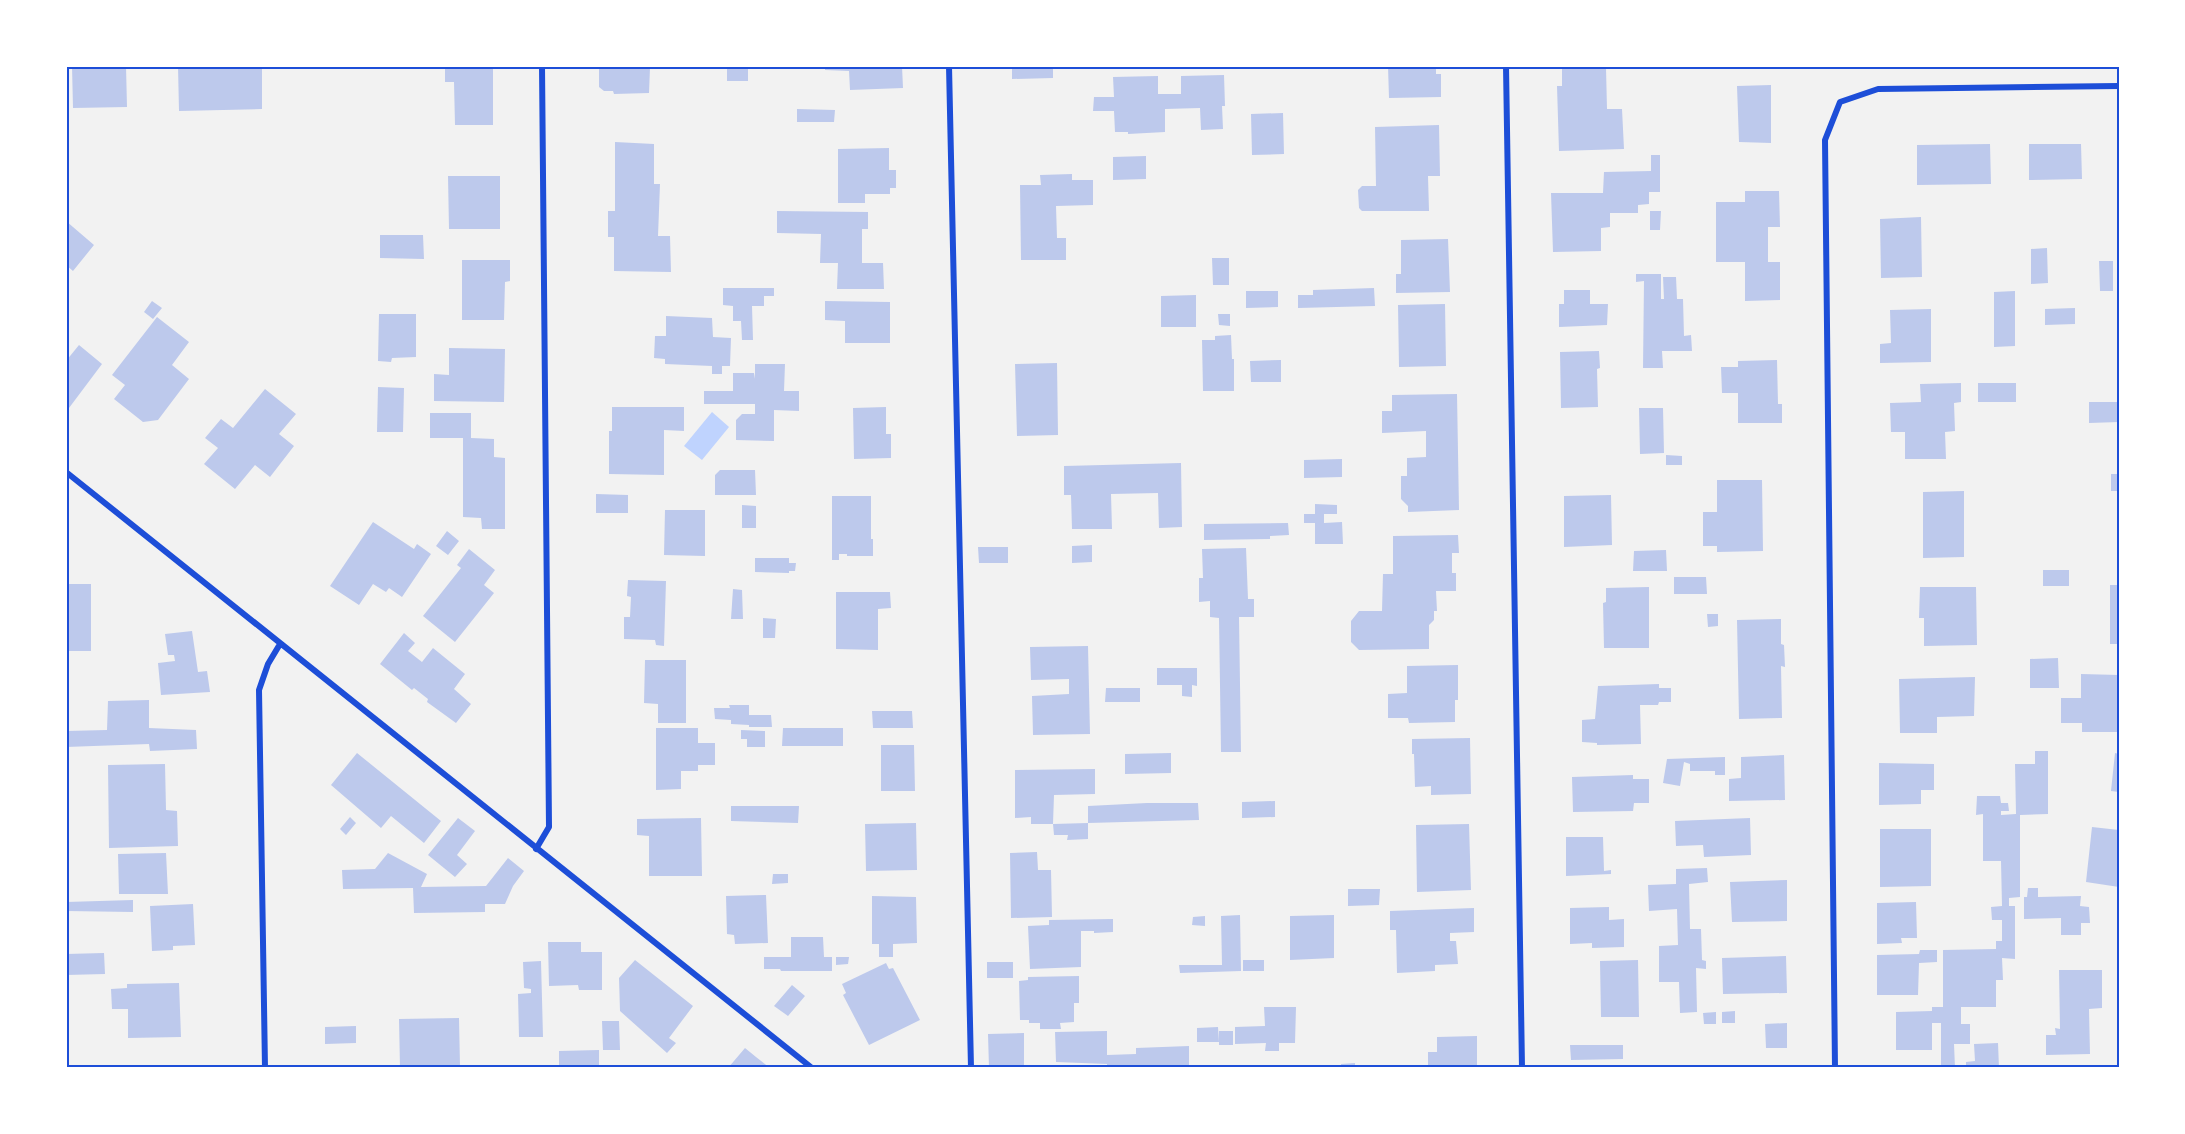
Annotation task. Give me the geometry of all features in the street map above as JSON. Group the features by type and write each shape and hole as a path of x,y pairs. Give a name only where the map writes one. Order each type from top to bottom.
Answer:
{"street":[{"path":"536,849 549,827 542,66"},
{"path":"949,66 971,1068"},
{"path":"1506,66 1522,1068"},
{"path":"1836,1068 1825,140 1840,102 1878,89 2119,86"},
{"path":"66,472 812,1068"},
{"path":"265,1068 259,690 268,664 280,644"}],"water":[{"path":"712,412 729,427 702,460 684,446"}],"building":[{"path":"72,66 126,66 127,107 73,108"},
{"path":"178,66 262,66 262,109 179,111"},
{"path":"445,66 493,66 493,125 455,125 454,82 445,82"},
{"path":"599,66 656,66 656,68 650,68 649,93 614,94 613,91 604,91 599,87"},
{"path":"727,66 748,66 748,81 727,81"},
{"path":"825,66 902,66 903,88 850,90 849,71 825,70"},
{"path":"1012,66 1053,66 1053,78 1012,79"},
{"path":"1388,66 1436,66 1436,74 1441,74 1441,97 1389,98"},
{"path":"1606,68 1607,109 1622,109 1624,149 1559,151 1557,86 1562,86 1562,69"},
{"path":"1224,75 1223,129 1201,130 1200,108 1165,109 1165,132 1128,134 1128,132 1115,132 1114,111 1093,111 1094,97 1114,97 1113,77 1158,76 1158,94 1181,94 1181,76"},
{"path":"1771,85 1771,143 1739,142 1737,86"},
{"path":"797,109 835,110 834,122 797,122"},
{"path":"1283,113 1284,154 1252,155 1251,114"},
{"path":"1439,125 1440,176 1428,176 1429,211 1362,211 1359,208 1358,190 1362,186 1376,186 1375,127"},
{"path":"615,142 654,144 654,184 660,184 658,236 670,236 671,272 614,271 614,237 608,237 608,211 615,211"},
{"path":"1990,144 1991,184 1917,185 1917,145"},
{"path":"2029,144 2081,144 2082,179 2029,180"},
{"path":"889,148 889,170 896,170 896,188 890,188 890,194 865,194 865,203 838,203 838,149"},
{"path":"1651,155 1660,155 1660,192 1649,192 1649,204 1638,205 1638,213 1610,213 1610,227 1601,228 1601,251 1553,252 1551,193 1603,193 1604,172 1651,171"},
{"path":"1146,156 1146,179 1113,180 1113,157"},
{"path":"1072,174 1072,180 1093,180 1093,205 1056,206 1057,238 1066,238 1066,260 1021,260 1020,185 1041,185 1040,175"},
{"path":"448,176 500,176 500,229 449,229"},
{"path":"1745,191 1779,191 1780,227 1768,227 1768,262 1780,262 1780,300 1745,301 1745,262 1716,262 1716,202 1745,202"},
{"path":"777,211 868,212 868,229 862,229 862,263 883,263 884,289 837,289 838,263 820,263 821,234 777,233"},
{"path":"1650,211 1661,211 1660,230 1650,230"},
{"path":"1921,217 1922,277 1881,278 1880,219"},
{"path":"66,221 94,245 73,271 66,265"},
{"path":"380,235 423,235 424,259 380,258"},
{"path":"1448,239 1450,292 1396,293 1396,274 1401,274 1401,240"},
{"path":"2047,248 2048,283 2031,284 2031,249"},
{"path":"1212,258 1229,258 1229,285 1213,285"},
{"path":"462,260 510,260 510,281 505,282 504,320 462,320"},
{"path":"2099,261 2113,261 2113,291 2100,291"},
{"path":"1636,274 1661,274 1661,299 1664,299 1663,277 1676,277 1677,299 1683,299 1684,336 1691,335 1692,351 1662,351 1663,368 1643,368 1644,281 1636,282"},
{"path":"723,288 774,288 774,296 764,296 764,306 752,306 753,340 742,340 741,321 733,321 733,306 723,305"},
{"path":"1374,288 1375,306 1298,308 1298,295 1313,295 1313,290"},
{"path":"1564,290 1590,290 1590,304 1608,304 1607,325 1559,327 1559,304 1564,304"},
{"path":"1246,291 1278,291 1278,307 1246,308"},
{"path":"2015,291 2015,346 1994,347 1994,292"},
{"path":"1196,295 1196,327 1161,327 1161,296"},
{"path":"152,301 162,308 153,319 144,312"},
{"path":"825,301 890,302 890,343 845,343 845,321 825,320"},
{"path":"1445,304 1446,366 1399,367 1398,305"},
{"path":"2075,308 2075,324 2045,325 2045,309"},
{"path":"1931,309 1931,362 1880,363 1880,344 1891,343 1890,310"},
{"path":"379,314 416,314 416,357 392,358 391,362 378,361"},
{"path":"1218,314 1230,314 1230,326 1219,325"},
{"path":"666,316 712,318 713,337 731,338 730,366 722,366 722,374 712,374 712,366 665,364 665,359 654,358 655,336 666,336"},
{"path":"157,317 189,342 172,365 189,379 158,420 143,422 114,399 125,385 112,375"},
{"path":"1231,335 1234,391 1203,391 1202,340 1215,340 1215,336"},
{"path":"79,345 102,364 69,408 66,405 66,361"},
{"path":"449,348 505,349 504,402 434,401 434,374 449,375"},
{"path":"1599,351 1598,407 1561,408 1560,352"},
{"path":"1281,360 1281,382 1251,382 1250,361"},
{"path":"1777,360 1778,404 1782,404 1782,423 1738,423 1738,393 1722,393 1721,367 1738,367 1738,361"},
{"path":"1057,363 1058,435 1017,436 1015,364"},
{"path":"755,364 785,364 784,391 799,391 799,411 774,410 774,441 736,440 736,420 742,414 755,414 755,404 704,404 704,391 733,391 733,373 754,373 755,379"},
{"path":"1961,383 1961,402 1954,403 1955,431 1945,432 1946,459 1905,459 1905,432 1891,432 1890,403 1921,402 1920,384"},
{"path":"1978,383 2016,383 2016,402 1978,402"},
{"path":"378,387 404,388 403,432 377,432"},
{"path":"265,389 296,414 279,434 294,446 270,477 255,465 235,489 204,464 218,448 205,438 221,419 233,428"},
{"path":"1457,394 1459,510 1408,512 1408,506 1401,499 1401,476 1407,476 1407,458 1426,457 1426,431 1382,433 1382,411 1392,411 1392,395"},
{"path":"2089,402 2119,402 2119,422 2089,423"},
{"path":"612,407 684,407 684,431 664,430 664,475 609,474 609,431 612,431"},
{"path":"886,407 886,434 891,434 891,458 854,459 853,408"},
{"path":"1639,408 1663,408 1664,453 1640,454"},
{"path":"430,413 471,413 471,438 494,439 494,457 505,458 505,529 482,529 481,518 463,517 463,438 430,438"},
{"path":"1666,455 1682,456 1682,465 1666,465"},
{"path":"1342,459 1342,477 1304,478 1304,460"},
{"path":"1181,463 1182,527 1159,528 1158,493 1111,494 1112,529 1072,529 1071,495 1064,495 1064,466"},
{"path":"720,470 755,470 756,495 715,495 715,475"},
{"path":"2111,474 2119,474 2119,491 2111,491"},
{"path":"1717,480 1762,480 1763,551 1717,552 1717,546 1703,546 1703,512 1717,512"},
{"path":"1964,491 1964,557 1923,558 1923,492"},
{"path":"596,494 628,495 628,513 596,513"},
{"path":"1611,495 1612,545 1564,547 1564,496"},
{"path":"832,496 871,496 873,556 839,554 839,560 832,560"},
{"path":"1315,504 1337,505 1337,514 1324,514 1324,523 1342,522 1343,544 1315,544 1315,523 1304,523 1304,514 1315,514"},
{"path":"742,505 756,506 756,528 742,528"},
{"path":"665,510 705,510 705,556 664,555"},
{"path":"373,522 414,549 417,544 431,554 402,597 389,588 386,592 373,584 359,605 330,586"},
{"path":"1288,523 1289,535 1270,536 1270,539 1204,540 1204,524"},
{"path":"447,531 459,541 448,555 436,546"},
{"path":"1458,535 1459,553 1452,553 1452,573 1456,573 1456,591 1436,591 1437,611 1434,611 1434,620 1429,625 1429,649 1359,650 1351,642 1351,621 1359,611 1382,611 1383,574 1393,574 1393,536"},
{"path":"1092,545 1092,562 1072,563 1072,546"},
{"path":"978,547 1008,547 1008,563 979,563"},
{"path":"1246,548 1248,599 1254,599 1254,617 1239,617 1241,752 1221,752 1219,618 1210,617 1210,601 1199,602 1199,578 1203,578 1202,549"},
{"path":"469,549 495,570 484,585 494,593 455,642 423,616 461,568 457,565"},
{"path":"1666,550 1667,571 1633,571 1634,551"},
{"path":"755,558 789,558 789,563 796,563 795,571 789,571 789,573 755,572"},
{"path":"2043,570 2069,570 2069,586 2043,586"},
{"path":"1674,577 1706,577 1707,594 1674,594"},
{"path":"628,580 666,581 664,646 656,645 655,640 624,639 624,617 630,617 631,597 627,596"},
{"path":"66,584 91,584 91,651 66,651"},
{"path":"2110,585 2119,585 2119,644 2110,644"},
{"path":"1649,587 1649,648 1604,648 1603,603 1606,602 1606,588"},
{"path":"1920,587 1976,587 1977,645 1924,646 1924,618 1919,618"},
{"path":"733,589 742,590 743,619 731,619"},
{"path":"836,592 890,592 891,608 878,609 878,650 836,649"},
{"path":"1707,614 1718,614 1718,626 1708,627"},
{"path":"763,618 776,619 775,638 763,638"},
{"path":"1781,619 1781,644 1784,645 1785,667 1781,666 1782,718 1739,719 1737,620"},
{"path":"192,631 198,672 207,671 210,692 161,695 158,663 175,661 174,655 168,655 165,634"},
{"path":"404,633 415,643 408,651 422,662 433,648 465,674 454,689 471,704 456,723 427,702 428,699 414,688 412,690 380,664"},
{"path":"1088,646 1090,734 1033,735 1032,696 1069,694 1069,679 1031,680 1030,647"},
{"path":"2058,658 2059,688 2030,688 2030,659"},
{"path":"645,660 686,660 686,723 658,723 658,704 644,703"},
{"path":"1458,665 1458,700 1455,700 1455,722 1409,723 1408,718 1388,718 1388,694 1407,693 1407,666"},
{"path":"1157,668 1197,668 1197,686 1192,685 1192,697 1182,696 1182,685 1157,685"},
{"path":"2081,674 2119,675 2119,732 2082,732 2082,723 2061,723 2061,698 2081,698"},
{"path":"1975,677 1974,716 1937,717 1937,733 1900,733 1899,679"},
{"path":"1659,684 1659,688 1671,688 1671,702 1640,705 1641,744 1597,745 1597,743 1582,742 1582,720 1595,719 1598,686"},
{"path":"1106,688 1140,688 1140,702 1105,702"},
{"path":"149,700 149,728 196,730 197,749 150,751 149,744 66,747 66,731 107,730 108,701"},
{"path":"729,705 749,705 749,715 771,715 772,727 749,727 749,725 731,724 731,720 715,719 714,708 730,708"},
{"path":"872,711 912,711 913,728 873,728"},
{"path":"656,728 698,728 698,743 715,743 715,765 698,765 698,771 681,771 681,789 656,790"},
{"path":"783,728 843,728 843,746 782,746"},
{"path":"741,730 765,731 765,747 747,747 747,739 741,739"},
{"path":"1470,738 1471,794 1431,795 1431,786 1415,787 1412,739"},
{"path":"881,745 914,745 915,791 881,791"},
{"path":"2035,751 2048,751 2048,814 2020,815 2020,897 2009,898 2009,906 2015,906 2015,959 2002,958 2003,980 1996,980 1996,1007 1961,1007 1961,1024 1970,1024 1970,1044 1954,1044 1955,1068 1941,1068 1941,1023 1932,1023 1932,1050 1896,1050 1896,1012 1932,1011 1932,1007 1943,1007 1943,950 1996,949 1996,941 2002,941 2002,920 1992,920 1991,907 2002,906 2001,861 1983,861 1983,814 1976,815 1977,796 2000,796 2001,803 2008,803 2009,811 2001,811 2001,815 2016,814 2015,764 2035,764"},
{"path":"357,753 441,821 424,843 391,816 381,828 331,785"},
{"path":"1171,753 1171,773 1125,774 1125,754"},
{"path":"2115,753 2119,754 2119,792 2111,791"},
{"path":"1784,755 1785,800 1729,801 1729,779 1741,778 1741,757"},
{"path":"1725,757 1725,775 1715,775 1715,771 1690,771 1690,764 1684,762 1680,786 1663,783 1667,759"},
{"path":"1879,763 1934,764 1934,790 1921,790 1921,804 1879,805"},
{"path":"165,764 166,810 177,811 178,846 109,848 108,765"},
{"path":"1095,769 1095,794 1054,795 1053,824 1031,824 1031,817 1015,818 1015,770"},
{"path":"1633,775 1633,779 1649,779 1649,803 1634,803 1633,811 1573,812 1572,777"},
{"path":"1275,801 1275,817 1242,818 1242,802"},
{"path":"1198,803 1199,820 1088,823 1088,806"},
{"path":"731,806 799,806 798,823 731,821"},
{"path":"350,817 356,823 346,835 340,829"},
{"path":"458,818 475,831 457,855 467,864 455,877 428,855"},
{"path":"701,818 702,876 649,876 649,836 637,835 637,819"},
{"path":"1750,818 1751,855 1704,857 1703,845 1676,846 1675,821"},
{"path":"916,823 917,870 866,871 865,824"},
{"path":"1088,823 1088,839 1067,840 1068,835 1054,835 1053,824"},
{"path":"1469,824 1471,890 1417,892 1416,825"},
{"path":"2092,827 2119,830 2119,887 2086,882"},
{"path":"1880,829 1931,829 1931,886 1880,887"},
{"path":"1566,837 1603,837 1604,871 1611,870 1611,874 1566,876"},
{"path":"1037,852 1038,870 1051,870 1052,917 1011,918 1010,853"},
{"path":"166,853 168,894 119,894 118,854"},
{"path":"388,853 427,874 421,887 486,886 508,858 524,871 513,886 505,904 485,904 485,912 414,913 413,888 343,889 342,870 375,869"},
{"path":"1707,868 1708,882 1689,884 1690,929 1701,929 1702,960 1706,961 1706,969 1696,968 1697,1012 1680,1013 1679,982 1659,982 1659,946 1678,945 1677,909 1649,911 1648,885 1676,884 1676,869"},
{"path":"773,874 788,874 788,883 772,884"},
{"path":"1787,880 1787,921 1732,922 1730,882"},
{"path":"2028,888 2038,888 2038,897 2081,896 2080,906 2089,907 2090,923 2081,923 2081,935 2061,935 2061,918 2024,919 2024,897 2027,897"},
{"path":"1348,889 1380,889 1379,905 1348,906"},
{"path":"766,895 768,943 735,944 734,935 727,934 726,896"},
{"path":"872,896 916,897 917,943 893,944 893,957 879,957 879,944 872,944"},
{"path":"133,900 133,912 66,911 66,902"},
{"path":"1916,902 1917,938 1901,938 1902,943 1877,944 1877,903"},
{"path":"193,904 195,945 173,946 173,950 152,951 150,906"},
{"path":"1609,907 1609,920 1624,919 1624,947 1592,948 1592,943 1570,944 1570,908"},
{"path":"1474,908 1474,932 1450,933 1450,941 1456,941 1458,964 1435,965 1435,971 1397,973 1396,930 1390,930 1390,911"},
{"path":"1240,915 1241,971 1180,973 1179,965 1222,965 1221,916"},
{"path":"1334,915 1334,958 1290,960 1290,916"},
{"path":"1205,916 1205,926 1192,925 1193,917"},
{"path":"1113,919 1113,932 1081,931 1081,967 1030,969 1028,926 1049,925 1049,920"},
{"path":"791,937 823,937 824,957 832,957 832,971 764,969 764,957 791,957"},
{"path":"548,942 581,942 581,952 602,952 602,990 579,990 578,985 549,986"},
{"path":"1920,950 1937,950 1937,962 1919,963 1918,995 1877,995 1877,955 1919,954"},
{"path":"104,953 105,974 66,975 66,954"},
{"path":"1786,956 1787,993 1723,994 1722,958"},
{"path":"836,957 849,957 848,964 836,965"},
{"path":"635,960 693,1006 669,1038 676,1043 667,1053 620,1011 619,978"},
{"path":"1243,960 1264,960 1264,971 1243,971"},
{"path":"1638,960 1639,1017 1601,1017 1600,961"},
{"path":"541,961 543,1037 519,1037 518,994 531,993 531,989 524,988 523,962"},
{"path":"987,962 1013,962 1013,978 987,978"},
{"path":"886,963 889,969 893,968 920,1020 869,1045 843,995 846,993 842,984"},
{"path":"2059,970 2102,970 2102,1008 2089,1009 2090,1054 2046,1055 2046,1035 2056,1035 2055,1028 2060,1029"},
{"path":"1079,976 1079,1003 1074,1003 1074,1022 1060,1023 1061,1029 1040,1029 1040,1023 1020,1020 1019,981 1028,980 1028,977"},
{"path":"179,983 181,1037 128,1038 128,1009 112,1009 111,989 127,988 127,984"},
{"path":"792,985 805,996 788,1016 774,1006"},
{"path":"1264,1007 1296,1007 1295,1043 1279,1043 1279,1051 1265,1051 1266,1043 1235,1044 1235,1027 1265,1026"},
{"path":"1735,1011 1735,1023 1722,1023 1722,1012"},
{"path":"1716,1012 1716,1024 1704,1024 1703,1013"},
{"path":"459,1018 460,1066 400,1068 399,1019"},
{"path":"602,1021 619,1021 620,1050 603,1050"},
{"path":"1787,1023 1787,1048 1766,1048 1765,1024"},
{"path":"356,1026 356,1043 325,1044 325,1027"},
{"path":"1218,1027 1219,1042 1197,1042 1197,1028"},
{"path":"1107,1031 1107,1055 1136,1054 1136,1048 1189,1046 1189,1068 1107,1068 1107,1064 1056,1062 1055,1032"},
{"path":"1219,1031 1233,1031 1233,1045 1219,1045"},
{"path":"1024,1033 1024,1068 989,1068 988,1034"},
{"path":"1477,1036 1477,1068 1428,1068 1428,1052 1437,1052 1437,1037"},
{"path":"1998,1043 1999,1068 1966,1068 1966,1062 1975,1061 1974,1044"},
{"path":"1570,1045 1623,1045 1623,1059 1571,1060"},
{"path":"745,1048 756,1057 770,1068 728,1068"},
{"path":"599,1050 599,1068 559,1068 559,1051"},
{"path":"1355,1063 1355,1068 1341,1068 1341,1064"}]}
